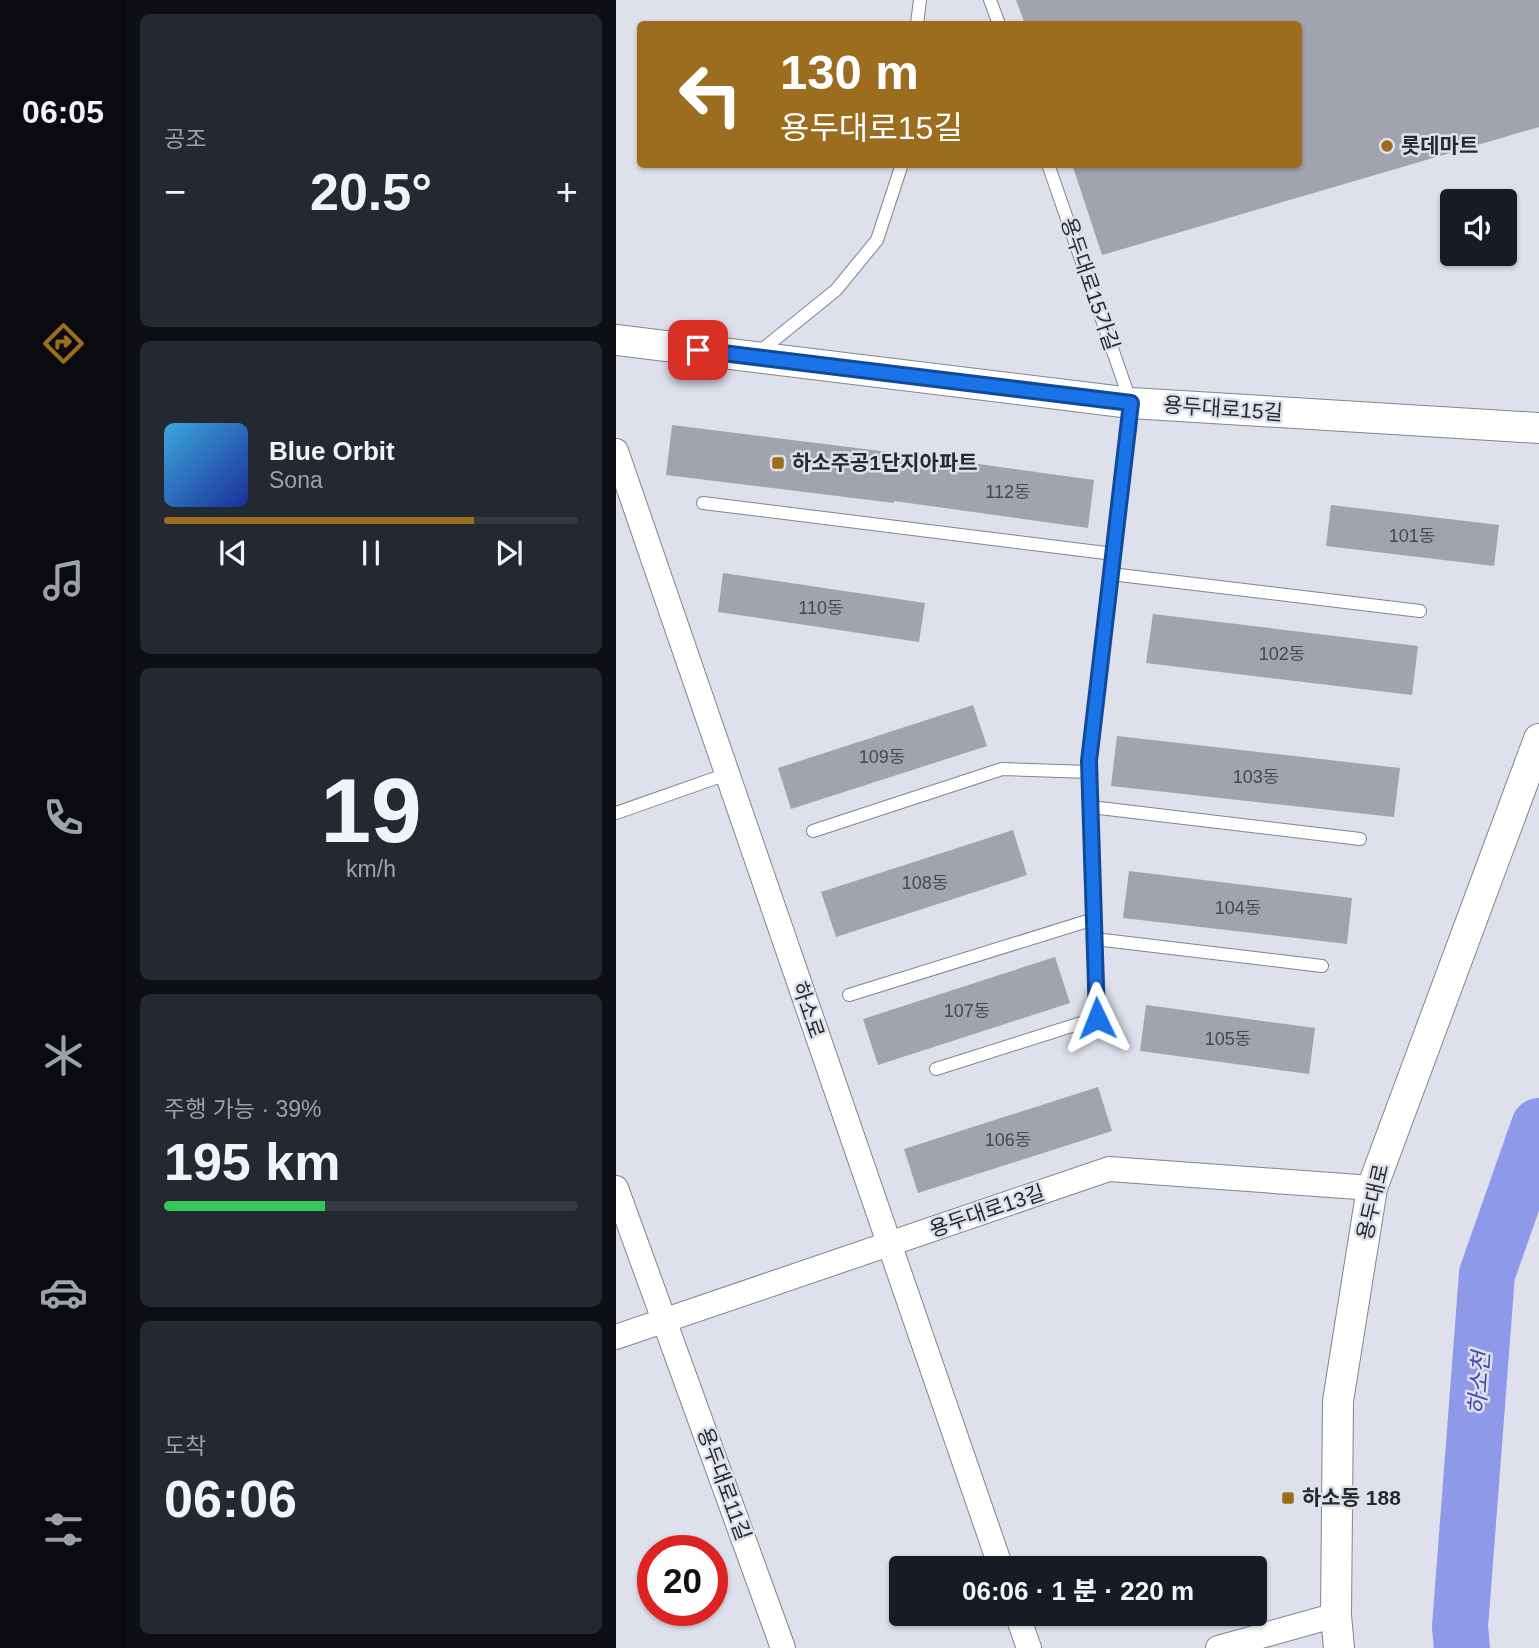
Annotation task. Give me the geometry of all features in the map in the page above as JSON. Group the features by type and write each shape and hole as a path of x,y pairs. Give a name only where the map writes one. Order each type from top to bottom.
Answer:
{"street":[{"name":"용두대로15길","path":"616,340 1131,403 1539,428"},
{"name":"하소로","path":"616,451 997,1556"},
{"name":"용두대로","path":"1339,1648 1336,1615 1338,1401 1372,1188 1539,739"},
{"name":"용두대로13길","path":"616,1337 1109,1169 1372,1188"},
{"name":"용두대로11길","path":"616,1188 783,1648"},
{"path":"1218,1648 1336,1615"},
{"path":"1021,1626 1029,1648"}],"lane":[{"path":"917,21 920,0"},
{"path":"990,0 998,21"},
{"path":"752,357 836,290 877,240 901,168"},
{"name":"용두대로15가길","path":"1049,168 1131,403"},
{"path":"936,1069 1097,1018 1089,761 1131,403"},
{"path":"703,503 1114,554"},
{"path":"1111,574 1420,611"},
{"path":"813,831 1002,769 1089,772"},
{"path":"616,813 727,775"},
{"path":"1091,807 1360,839"},
{"path":"849,995 1094,919"},
{"path":"1095,939 1322,967"}],"building":[{"name":"롯데마트","path":"1016,0 1539,0 1539,127 1102,255 1073,168 1302,168 1302,21 1024,21"},
{"path":"672,425 1094,480 1088,528 894,501 666,475"},
{"path":"1331,505 1499,525 1494,566 1326,546"},
{"path":"723,573 925,603 919,642 718,612"},
{"path":"1153,614 1418,646 1412,695 1146,663"},
{"path":"973,705 987,746 791,809 778,768"},
{"path":"1117,736 1400,768 1394,817 1111,786"},
{"path":"1013,830 1027,875 836,937 821,892"},
{"path":"1129,871 1352,898 1347,944 1123,918"},
{"path":"1055,957 1070,1003 878,1065 863,1019"},
{"path":"1146,1005 1315,1028 1309,1074 1140,1051"},
{"path":"1098,1087 1112,1131 918,1193 904,1149"}],"waterway":[{"name":"하소천","path":"1462,1648 1460,1627 1487,1274 1539,1126"}],"place":[{"name":"롯데마트","path":"1387,146"},
{"name":"하소주공1단지아파트","path":"778,463"},
{"name":"하소동 188","path":"1288,1498"}],"route":[{"path":"698,350 1131,403 1089,761 1097,1018"}]}
